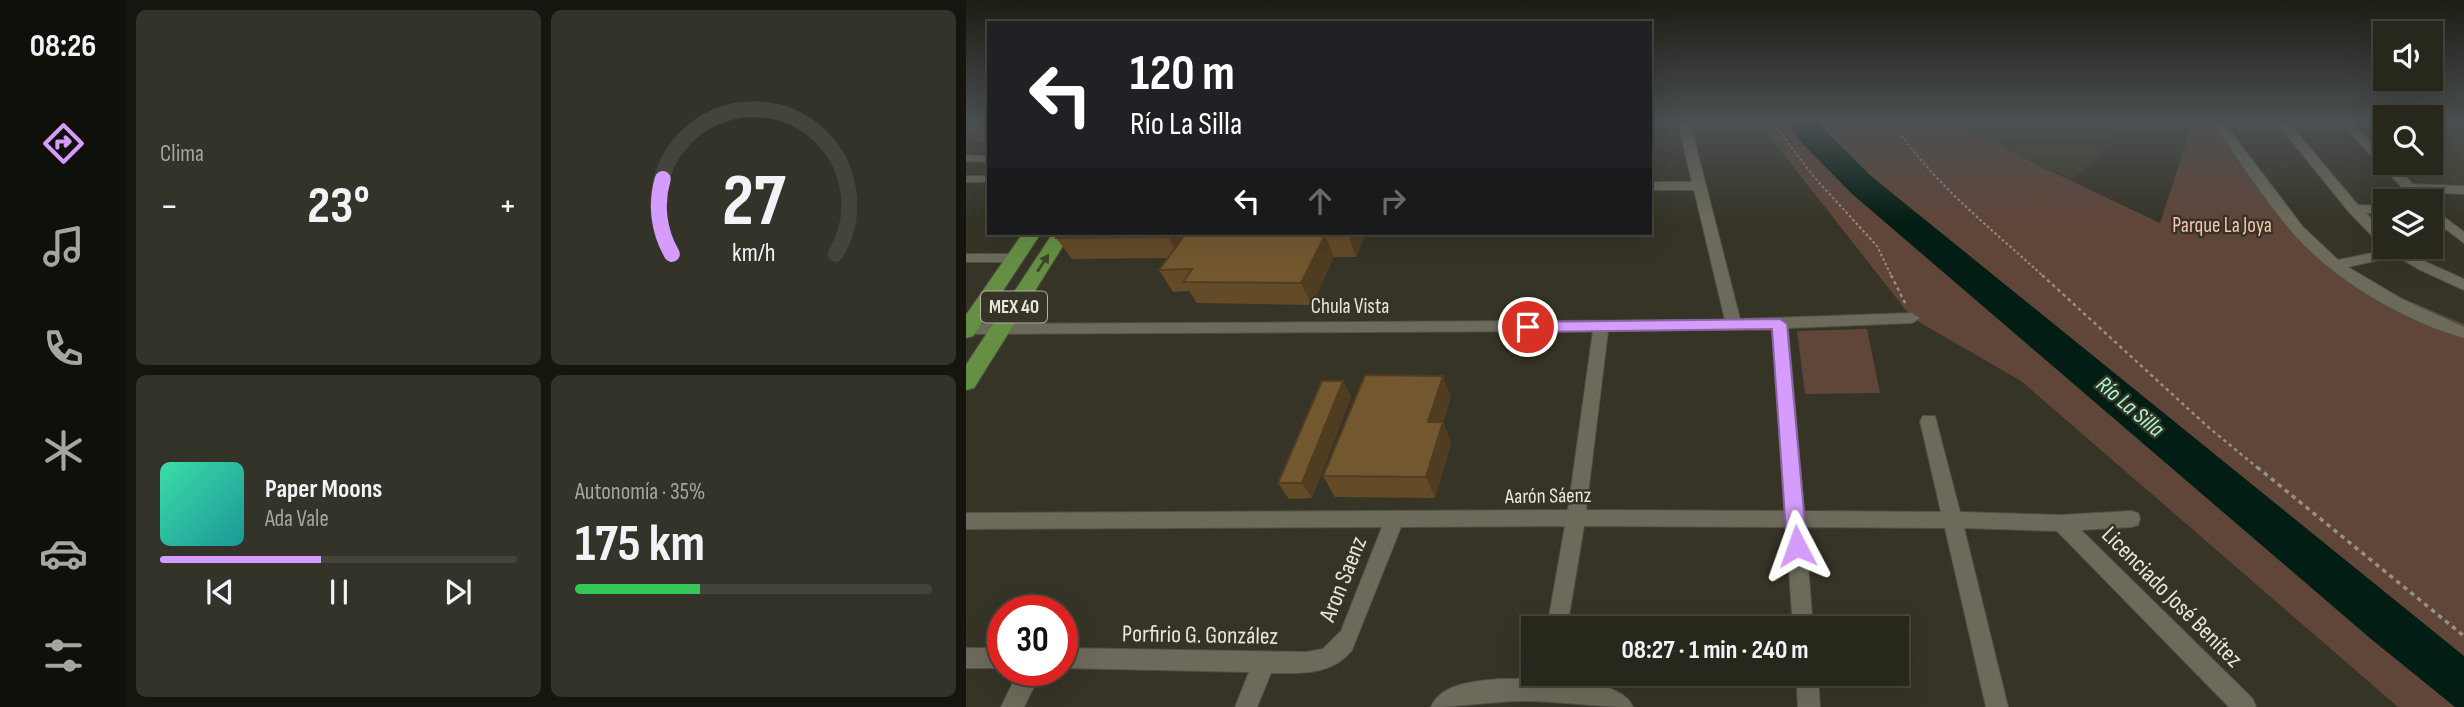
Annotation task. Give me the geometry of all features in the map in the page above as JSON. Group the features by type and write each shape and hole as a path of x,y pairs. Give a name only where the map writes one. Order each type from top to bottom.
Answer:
{"main road":[{"name":"MEX 40","path":"967,330 1030,235"},
{"name":"MEX 40","path":"966,382 1061,235"}],"street":[{"path":"1692,156 1734,325 1912,318"},
{"path":"2243,156 2296,228 2334,265 2377,292 2464,333"},
{"path":"2310,156 2373,229"},
{"path":"2378,156 2409,188 2464,190"},
{"path":"1652,186 1699,186"},
{"path":"2354,209 2373,210"},
{"path":"2443,222 2464,239"},
{"path":"2334,265 2373,255"},
{"path":"966,258 1014,258"},
{"path":"2414,259 2464,285"},
{"path":"1780,324 1802,616"},
{"name":"Chula Vista","path":"967,330 1734,325"},
{"path":"1559,616 1576,518 1601,326"},
{"path":"1929,421 1955,520 1997,707"},
{"name":"Aarón Sáenz","path":"966,521 1394,521 1576,518 2062,523 2131,519"},
{"name":"Aron Saenz","path":"1335,654 1349,637 1394,521"},
{"name":"Licenciado José Benítez","path":"2062,523 2245,707"},
{"name":"Porfirio G. González","path":"1078,659 1318,662 1335,654"},
{"path":"966,658 987,658"},
{"path":"1247,707 1264,663"},
{"path":"1012,707 1023,686"},
{"path":"1442,707 1454,699 1478,692 1521,686"},
{"path":"1563,686 1614,699 1622,707"},
{"path":"1808,686 1809,707"}],"lane":[{"path":"966,158 987,159"},
{"path":"966,179 987,179"}],"path":[{"path":"1798,156 1877,246 1912,318"},
{"path":"1916,156 1945,190 1975,214 2207,425 2464,636"}],"shaded area":[{"path":"2019,156 2100,156 2072,179"},
{"path":"2443,156 2464,156 2464,185 2419,183 2411,175 2443,175"}],"green space":[{"name":"Parque La Joya","path":"1785,156 2019,156 2160,223 2182,156 2241,156 2286,216 2349,276 2464,324 2464,707 2398,707 2021,381 1912,318"},
{"path":"1867,329 1880,393 1805,394 1797,331"}],"water":[{"name":"Río La Silla","path":"1815,156 1851,156 1871,176 2464,656 2464,707 2455,707 2371,639 1851,193"}],"building":[{"path":"1059,235 1170,235 1168,237 1056,238"},
{"path":"1185,235 1325,235 1301,283 1183,282 1192,269 1159,270"},
{"path":"1365,375 1443,376 1428,422 1443,422 1426,477 1323,476"},
{"path":"1322,381 1343,381 1302,483 1278,483"}],"route":[{"path":"1528,327 1780,324 1797,546"}]}
